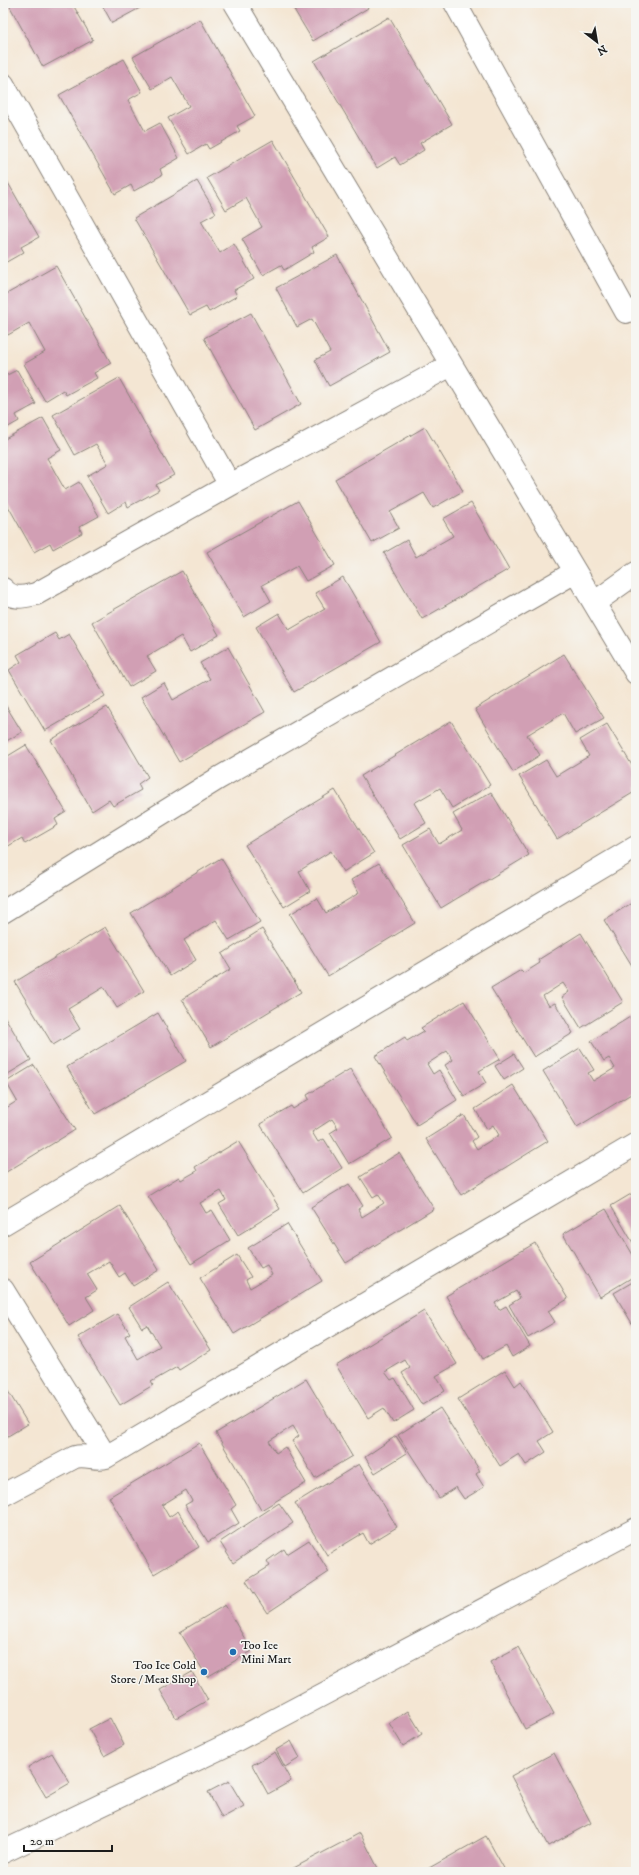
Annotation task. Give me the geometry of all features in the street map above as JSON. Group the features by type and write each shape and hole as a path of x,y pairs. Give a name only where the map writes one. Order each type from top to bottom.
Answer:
{"street":[{"path":"235,3 636,673"},
{"path":"455,3 626,312"},
{"path":"3,84 230,485"},
{"path":"3,589 8,594 19,598 36,594 230,485 451,365"},
{"path":"3,912 219,778 575,572"},
{"path":"594,603 636,573"},
{"path":"3,1224 636,847"},
{"path":"3,1495 75,1457 82,1455 100,1459 106,1457 636,1144"},
{"path":"3,1290 106,1457"},
{"path":"3,1852 231,1743 636,1529"}],"building":[{"path":"8,3 72,3 93,40 43,67"},
{"path":"101,3 149,3 112,23"},
{"path":"290,3 365,3 368,8 313,41"},
{"path":"389,17 452,124 420,143 424,150 400,165 395,157 377,168 314,61"},
{"path":"200,19 255,116 237,126 240,131 209,149 206,144 189,154 168,118 189,106 172,77 152,89 133,57"},
{"path":"124,59 142,92 128,100 145,131 160,123 179,158 160,169 162,175 134,191 131,185 115,194 59,95"},
{"path":"273,140 329,237 312,247 314,252 284,270 281,265 263,275 242,239 262,227 246,198 226,210 207,178"},
{"path":"3,174 39,237 21,247 24,252 3,264"},
{"path":"197,181 216,213 201,221 220,253 234,244 254,279 234,290 237,296 209,312 206,307 190,315 134,218"},
{"path":"337,255 390,352 329,386 315,360 330,352 312,319 297,327 276,288"},
{"path":"56,266 111,363 94,373 97,378 66,395 63,390 45,401 24,364 45,352 29,323 8,335 3,326 3,296"},
{"path":"251,313 301,404 255,430 204,338"},
{"path":"17,370 36,404 16,415 19,421 3,430 3,377"},
{"path":"119,378 174,475 156,485 159,490 128,507 126,502 108,513 87,476 108,464 96,444 75,455 53,415"},
{"path":"43,418 61,450 47,458 65,490 79,482 99,516 79,527 82,533 53,549 50,543 34,552 3,497 3,440"},
{"path":"425,427 463,491 433,508 424,493 390,512 399,528 372,543 335,479"},
{"path":"298,501 335,565 306,581 297,566 262,585 271,601 244,617 207,552"},
{"path":"471,503 509,569 422,619 384,553 407,540 416,557 453,536 443,519"},
{"path":"182,571 219,635 190,652 181,636 147,656 156,671 129,687 92,622"},
{"path":"343,577 381,642 294,692 256,627 279,613 289,630 325,609 315,593"},
{"path":"55,633 59,640 69,634 105,696 45,731 9,670 21,662 17,655"},
{"path":"228,647 265,712 179,762 141,697 164,683 173,700 210,679 200,663"},
{"path":"564,654 604,718 575,734 563,713 527,735 540,755 513,772 475,709"},
{"path":"3,701 22,732 3,743"},
{"path":"107,707 148,777 138,784 141,790 113,806 109,800 92,811 51,740"},
{"path":"451,721 490,785 452,808 440,788 414,803 426,823 400,839 361,776"},
{"path":"607,724 636,772 636,791 557,839 519,776 546,760 556,776 589,756 580,740"},
{"path":"26,745 66,812 55,819 58,825 25,844 22,838 5,848 3,845 3,759"},
{"path":"335,790 374,853 343,872 331,851 299,871 310,891 284,907 245,845"},
{"path":"491,792 529,855 441,908 403,845 430,829 439,844 462,830 453,814"},
{"path":"221,858 260,922 229,940 216,920 184,940 196,960 170,976 131,913"},
{"path":"379,863 415,923 328,976 290,914 317,898 326,913 359,893 351,880"},
{"path":"635,901 636,903 636,972 604,920"},
{"path":"105,927 144,991 117,1008 104,987 68,1009 80,1029 53,1045 15,982"},
{"path":"262,929 301,992 211,1047 182,999 231,969 222,954"},
{"path":"581,933 623,1002 581,1028 562,997 569,992 563,983 543,996 549,1006 555,1003 573,1033 534,1057 491,988 521,970 524,973 540,963 538,960"},
{"path":"464,1001 500,1059 479,1071 486,1083 464,1096 445,1065 453,1060 447,1051 427,1064 433,1074 439,1070 457,1100 417,1125 375,1056 405,1037 407,1041 424,1031 421,1028"},
{"path":"158,1013 186,1061 95,1114 67,1067"},
{"path":"3,1014 31,1060 3,1077"},
{"path":"630,1017 636,1027 636,1091 577,1127 543,1071 580,1048 594,1070 588,1073 593,1081 615,1068 609,1058 604,1061 591,1041"},
{"path":"514,1054 523,1068 504,1080 495,1066"},
{"path":"34,1065 75,1130 3,1174 3,1110 17,1101 6,1082"},
{"path":"350,1069 392,1138 349,1164 330,1133 338,1128 332,1119 312,1132 318,1142 324,1139 342,1168 303,1193 260,1124 291,1106 293,1109 309,1099 307,1095"},
{"path":"513,1085 548,1141 461,1195 426,1139 464,1115 477,1137 472,1141 477,1149 499,1135 493,1125 487,1129 475,1109"},
{"path":"238,1141 280,1209 238,1235 219,1204 226,1200 221,1191 200,1203 206,1213 212,1210 230,1240 191,1264 148,1196 179,1177 181,1180 197,1171 195,1167"},
{"path":"399,1153 434,1209 346,1263 311,1207 349,1184 363,1206 358,1209 362,1217 384,1203 378,1194 373,1197 360,1177"},
{"path":"636,1191 636,1248 611,1206"},
{"path":"120,1206 159,1270 133,1286 125,1273 119,1277 109,1261 87,1274 97,1290 86,1297 94,1310 69,1326 30,1262"},
{"path":"606,1209 636,1260 636,1275 600,1297 563,1234"},
{"path":"287,1224 322,1281 234,1334 200,1278 237,1255 251,1277 246,1280 250,1288 272,1275 267,1265 261,1268 248,1248"},
{"path":"535,1243 568,1299 548,1311 555,1322 528,1338 509,1305 520,1298 516,1291 495,1303 499,1310 506,1306 530,1346 512,1357 506,1346 483,1359 446,1296"},
{"path":"636,1280 636,1330 614,1293"},
{"path":"168,1282 211,1350 179,1370 177,1367 151,1382 153,1385 120,1405 78,1337 117,1314 130,1333 125,1336 138,1359 160,1346 147,1325 142,1328 129,1307"},
{"path":"424,1311 457,1364 436,1376 445,1391 422,1405 402,1373 410,1368 405,1360 385,1372 391,1380 395,1378 414,1410 393,1423 384,1408 368,1418 336,1365"},
{"path":"505,1370 515,1386 521,1381 553,1432 539,1441 546,1452 526,1465 519,1454 500,1466 458,1399"},
{"path":"306,1379 352,1456 315,1478 292,1441 299,1436 293,1426 269,1441 276,1453 285,1447 306,1483 261,1510 216,1433"},
{"path":"3,1383 28,1424 3,1439"},
{"path":"440,1408 480,1471 476,1474 484,1487 464,1499 456,1487 439,1498 398,1435"},
{"path":"396,1436 407,1453 375,1473 365,1457"},
{"path":"199,1443 236,1505 231,1509 239,1523 208,1542 185,1505 192,1501 186,1490 162,1505 169,1517 178,1511 199,1547 154,1574 109,1497"},
{"path":"359,1464 397,1527 369,1544 363,1533 327,1555 295,1503"},
{"path":"279,1503 293,1523 233,1563 220,1542"},
{"path":"309,1540 329,1572 267,1613 246,1581 270,1566 267,1561 284,1549 287,1554"},
{"path":"225,1605 252,1651 207,1677 180,1632"},
{"path":"518,1647 554,1714 525,1729 490,1662"},
{"path":"192,1672 208,1700 176,1718 160,1690"},
{"path":"408,1711 422,1734 403,1746 389,1723"},
{"path":"110,1718 124,1745 104,1756 89,1729"},
{"path":"291,1741 300,1758 285,1767 276,1750"},
{"path":"275,1752 291,1781 268,1794 252,1765"},
{"path":"52,1753 70,1783 46,1797 28,1767"},
{"path":"554,1753 591,1823 548,1846 511,1776"},
{"path":"229,1781 244,1806 222,1818 208,1792"},
{"path":"360,1833 380,1872 288,1871"},
{"path":"486,1836 506,1872 422,1872"}],"place":[{"name":"Too Ice Mini Mart","path":"233,1652"},
{"name":"Too Ice Cold Store / Meat Shop","path":"204,1672"}]}
